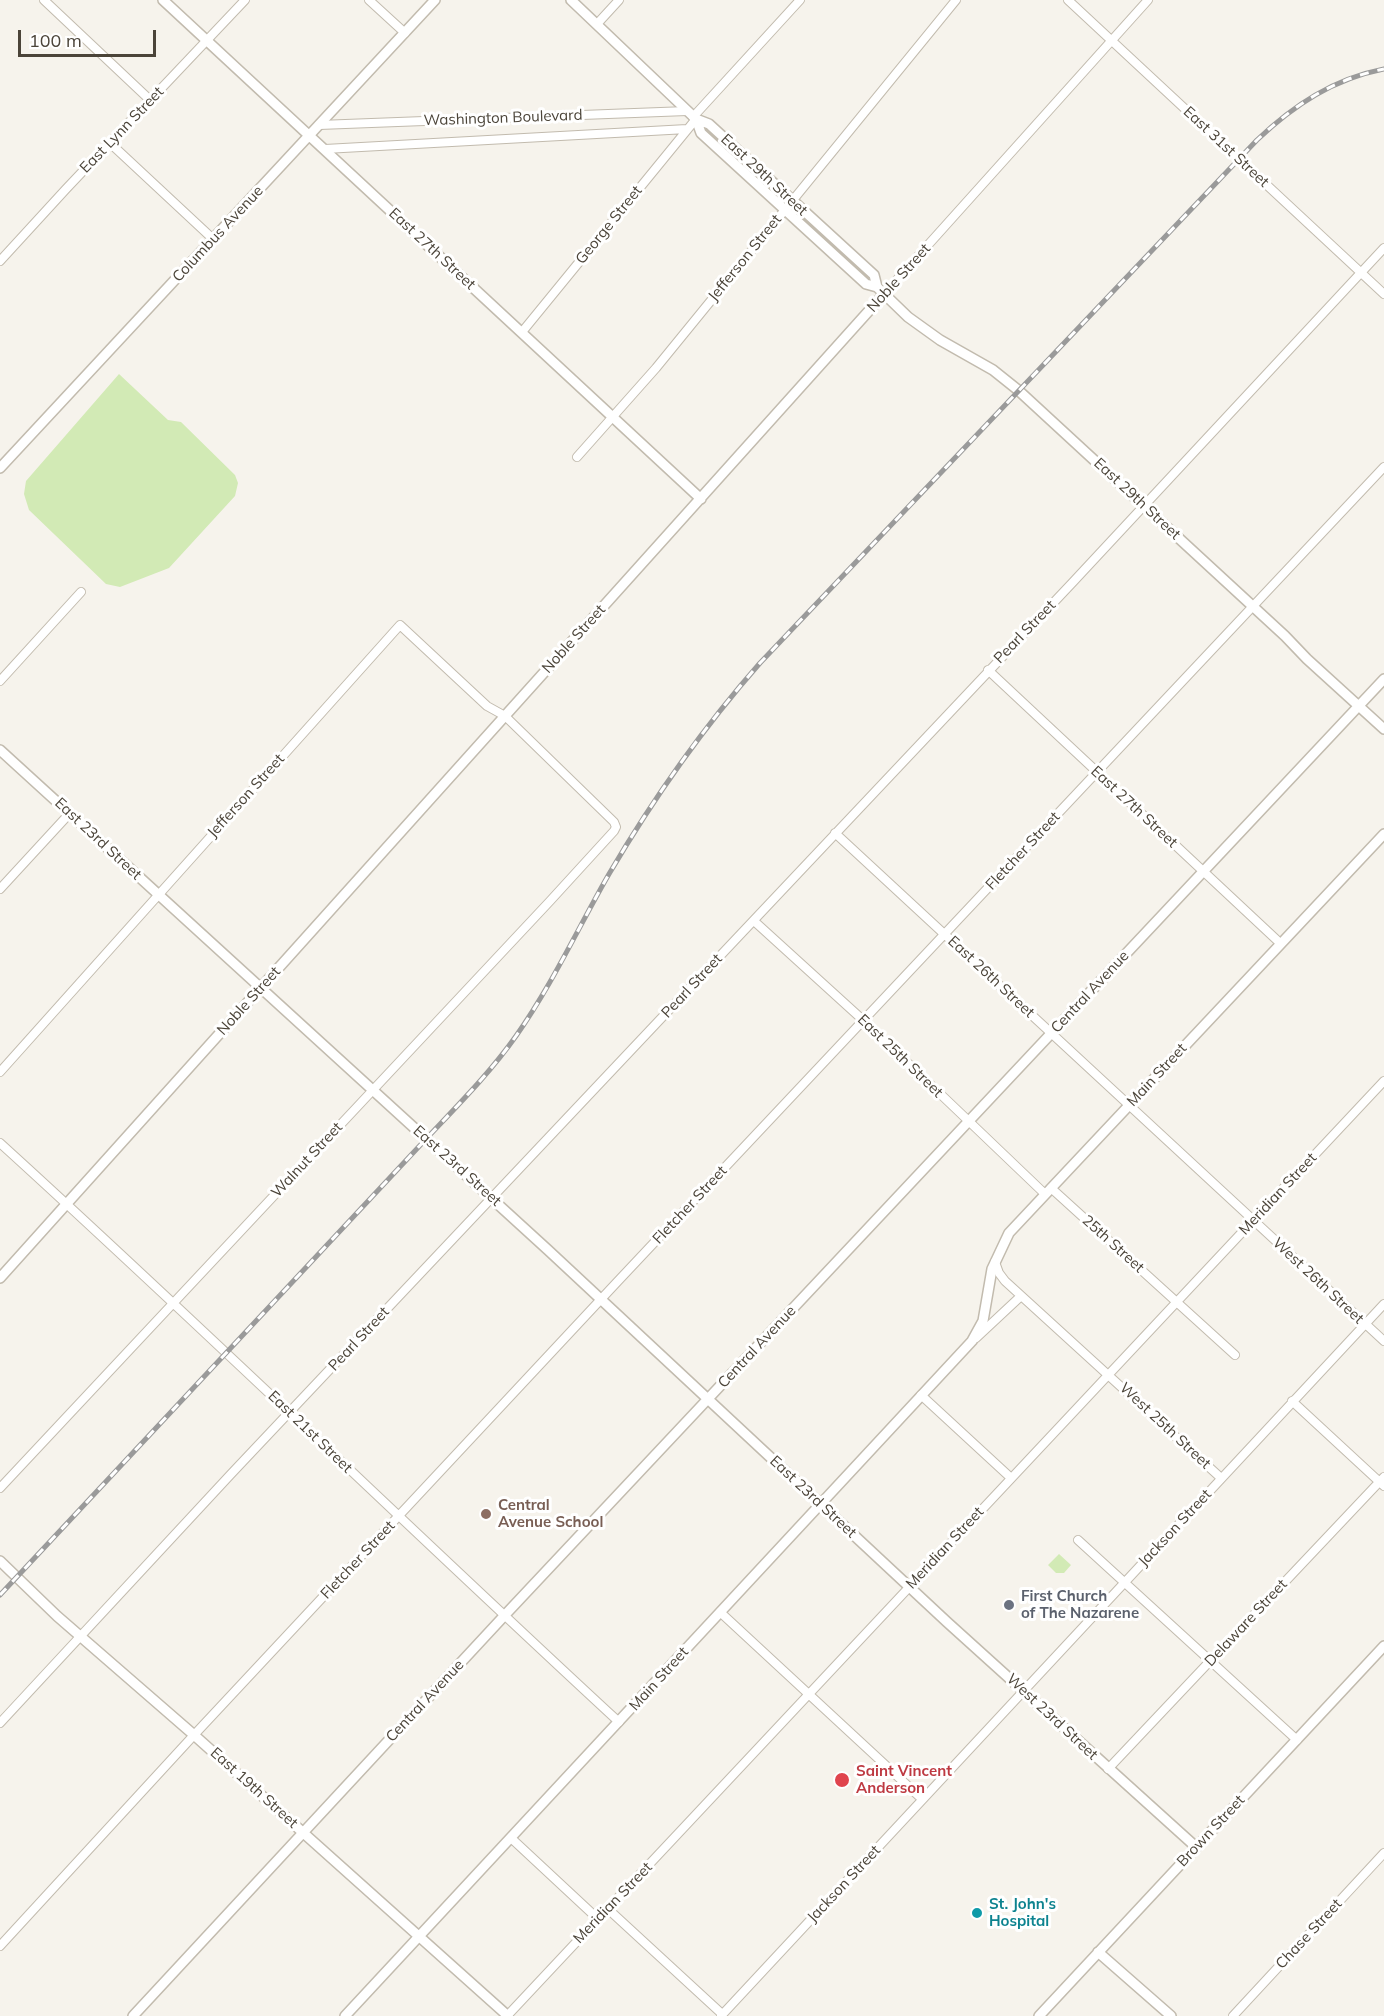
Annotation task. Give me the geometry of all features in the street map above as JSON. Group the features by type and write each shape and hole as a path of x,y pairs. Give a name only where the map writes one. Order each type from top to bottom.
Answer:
{"street":[{"path":"44,0 150,100"},
{"name":"East 27th Street","path":"163,0 701,499"},
{"name":"East Lynn Street","path":"0,261 245,0"},
{"path":"369,0 405,33"},
{"name":"Columbus Avenue","path":"0,468 435,0"},
{"name":"East 29th Street","path":"571,0 692,116 701,133 866,284 877,287 908,317 940,340 969,355 1001,376 1384,729"},
{"path":"597,24 619,0"},
{"name":"George Street","path":"522,332 687,129 692,116 800,0"},
{"name":"Jefferson Street","path":"577,458 656,368 956,0"},
{"name":"East 31st Street","path":"1068,0 1384,294"},
{"name":"Noble Street","path":"0,1278 1148,0"},
{"name":"East 29th Street","path":"692,116 709,124 874,275 877,287"},
{"name":"Washington Boulevard","path":"320,125 692,116"},
{"name":"Washington Boulevard","path":"325,149 687,129"},
{"path":"110,143 213,239"},
{"name":"Pearl Street","path":"0,1723 1384,248"},
{"name":"Fletcher Street","path":"0,1946 194,1735 1384,467"},
{"path":"0,681 81,592"},
{"name":"Jefferson Street","path":"0,1072 160,896 195,852 400,625 487,706 506,716"},
{"name":"East 27th Street","path":"988,670 1280,943"},
{"name":"Central Avenue","path":"133,2016 504,1616 1384,679"},
{"name":"Walnut Street","path":"0,1488 614,831 616,827 614,822 506,716"},
{"name":"East 23rd Street","path":"0,750 602,1299 909,1587"},
{"path":"0,889 70,813"},
{"name":"East 26th Street","path":"835,833 1253,1220"},
{"name":"Main Street","path":"972,1341 983,1321 990,1276 1010,1233 1384,834"},
{"name":"East 25th Street","path":"754,921 864,1021 969,1122 1048,1191"},
{"name":"Meridian Street","path":"508,2016 1384,1081"},
{"name":"East 21st Street","path":"0,1143 619,1722"},
{"name":"25th Street","path":"1048,1191 1176,1301"},
{"name":"West 26th Street","path":"1253,1220 1384,1341"},
{"path":"995,1262 1002,1277 1108,1374"},
{"name":"Main Street","path":"345,2016 921,1395 972,1341 1022,1296"},
{"path":"1176,1301 1235,1355"},
{"name":"Jackson Street","path":"722,2015 1384,1304"},
{"name":"West 25th Street","path":"1108,1374 1221,1478"},
{"path":"921,1395 1011,1478"},
{"path":"1292,1401 1383,1482"},
{"name":"Delaware Street","path":"1108,1769 1383,1482"},
{"path":"1078,1540 1297,1740"},
{"name":"East 19th Street","path":"0,1561 80,1636 508,2016"},
{"name":"West 23rd Street","path":"909,1587 1196,1847"},
{"path":"720,1612 922,1799"},
{"name":"Brown Street","path":"1039,2016 1384,1646"},
{"path":"511,1838 598,1919"},
{"name":"Chase Street","path":"1233,2016 1384,1853"},
{"path":"609,1908 722,2015"},
{"path":"1098,1952 1172,2016"}],"green space":[{"path":"119,374 168,420 181,422 235,475 238,483 235,496 169,568 120,587 106,584 29,510 24,494 26,481"},
{"path":"1059,1554 1071,1565 1064,1573 1056,1573 1048,1565"}],"railway":[{"path":"0,1595 495,1063 541,997 609,874 643,819 698,739 760,663 1257,140 1315,95 1348,79 1384,69"}],"place":[{"name":"Central Avenue School","path":"486,1514"},
{"name":"First Church of The Nazarene","path":"1009,1605"},
{"name":"Saint Vincent Anderson","path":"842,1780"},
{"name":"St. John's Hospital","path":"977,1913"}]}
